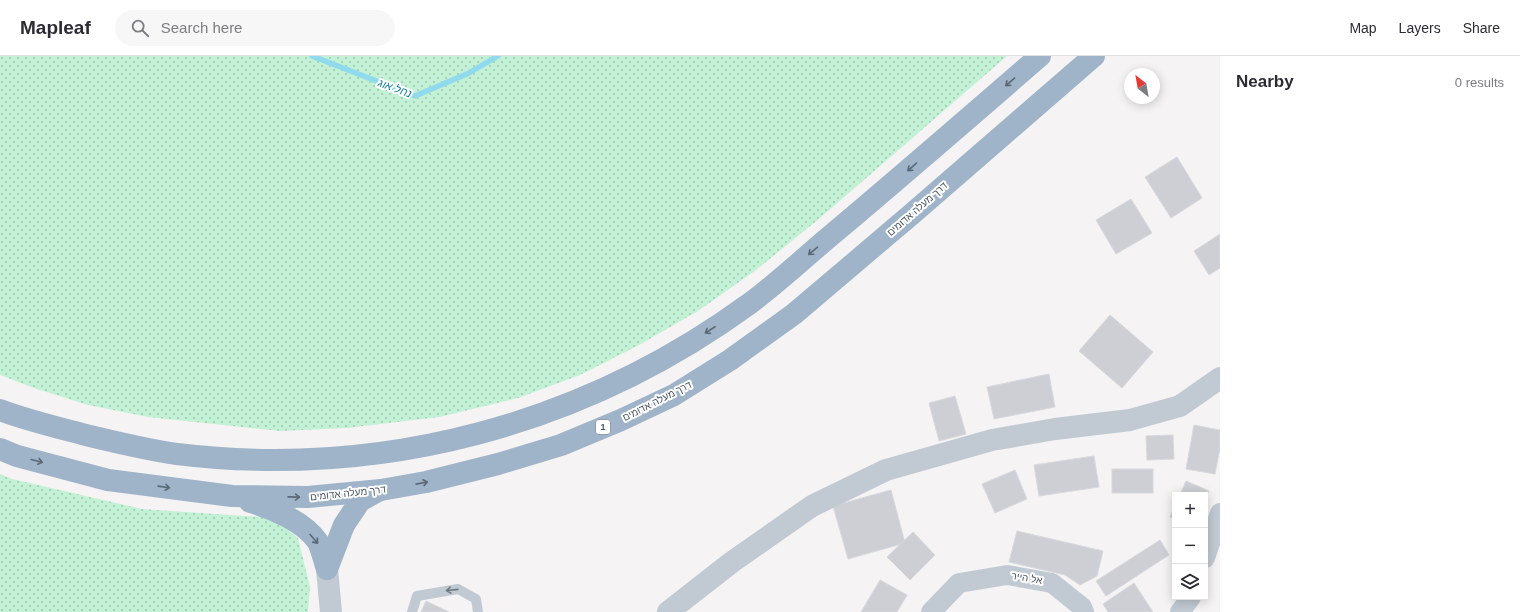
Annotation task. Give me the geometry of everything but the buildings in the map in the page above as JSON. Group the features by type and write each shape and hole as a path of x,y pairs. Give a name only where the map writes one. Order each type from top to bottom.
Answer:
{"highway":[{"path":"0,410 118,443 175,454 236,459 297,459 354,456 419,447 484,433 552,411 611,386 677,351 750,303 893,184 1040,56"},
{"name":"דרך מעלה אדומים","path":"0,449 17,456 108,480 232,496 308,497 381,490 426,482 498,464 561,445 621,420 674,395 730,360 794,314 913,214 1094,56"},
{"path":"327,569 344,525 360,501 381,490"},
{"path":"232,496 268,507 300,524 318,543 327,569"}],"street":[{"path":"668,612 732,562 812,506 886,470 992,440 1130,420 1180,406 1219,381"},
{"path":"1208,549 1220,513"},
{"path":"327,569 331,612"},
{"name":"אל הייר","path":"931,612 959,583 1007,575 1052,583 1082,607 1084,612"},
{"path":"1180,612 1189,600"}],"lane":[{"path":"412,612 417,596 458,589 476,599 478,612"}],"green space":[{"path":"0,56 1007,56 820,218 756,270 698,311 639,345 580,375 518,398 439,417 347,428 280,431 148,417 88,405 34,388 0,375"},
{"path":"0,474 12,479 142,509 274,518 298,538 310,587 308,612 0,612"}],"waterway":[{"name":"נחל אוג","path":"312,56 415,96 469,73 498,56"}]}
